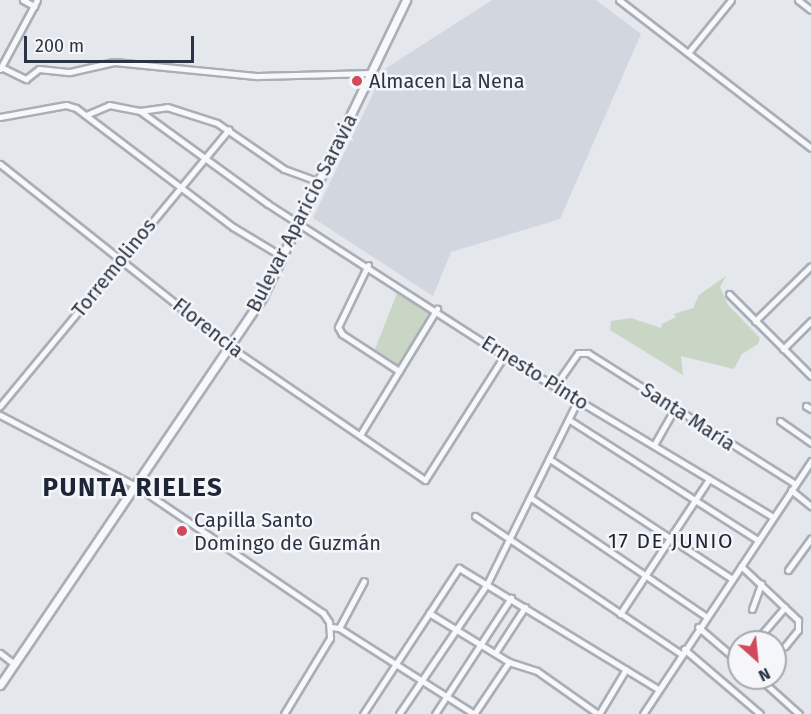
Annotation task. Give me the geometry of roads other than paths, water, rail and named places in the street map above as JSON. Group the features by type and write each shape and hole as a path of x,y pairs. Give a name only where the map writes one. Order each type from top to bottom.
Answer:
{"street":[{"path":"23,0 36,3 1,68 26,79 39,69 70,72 114,62 258,76 372,73"},
{"name":"Bulevar Aparicio Saravia","path":"0,685 263,296 300,224 406,0"},
{"path":"619,0 811,148"},
{"path":"688,53 731,0"},
{"path":"798,0 811,10"},
{"path":"0,117 66,105 86,115 232,227 283,257"},
{"path":"86,115 109,105 140,111 167,107 229,129 284,169 320,182"},
{"name":"Ernesto Pinto","path":"140,111 300,224 437,309 504,356 773,517"},
{"name":"Torremolinos","path":"0,406 229,129"},
{"name":"Florencia","path":"0,164 230,347 425,480 504,356"},
{"path":"368,265 339,319 338,327 342,334 399,371"},
{"path":"755,321 811,266"},
{"path":"729,294 811,376"},
{"path":"360,435 437,309"},
{"path":"783,349 811,321"},
{"name":"Santa María","path":"555,386 581,351 675,408 793,487 811,506"},
{"path":"399,714 487,584 571,421 578,400"},
{"path":"654,445 675,408"},
{"path":"0,415 135,486 323,613 331,627 327,643 284,714"},
{"path":"571,421 758,540"},
{"path":"780,421 811,443"},
{"path":"551,460 732,579"},
{"path":"643,714 705,616 811,461"},
{"path":"620,614 709,479"},
{"path":"531,498 705,616"},
{"path":"475,516 620,614 682,651 760,714"},
{"path":"788,570 811,538"},
{"path":"741,566 785,607 799,627 787,643"},
{"path":"363,714 459,568 658,689"},
{"path":"339,628 364,581"},
{"path":"752,609 761,584"},
{"path":"435,714 511,598"},
{"path":"495,653 525,607"},
{"path":"765,630 785,607"},
{"path":"429,614 509,662 537,671 598,714 626,669"},
{"path":"331,627 339,628 474,714 509,662"},
{"path":"698,627 727,652"},
{"path":"0,653 14,664"},
{"path":"772,690 799,714"}],"place":[{"name":"Almacen La Nena","path":"357,81"},
{"name":"Capilla Santo Domingo de Guzmán","path":"182,531"}],"district":[{"name":"PUNTA RIELES","path":"133,488"},
{"name":"17 DE JUNIO","path":"671,541"}]}
